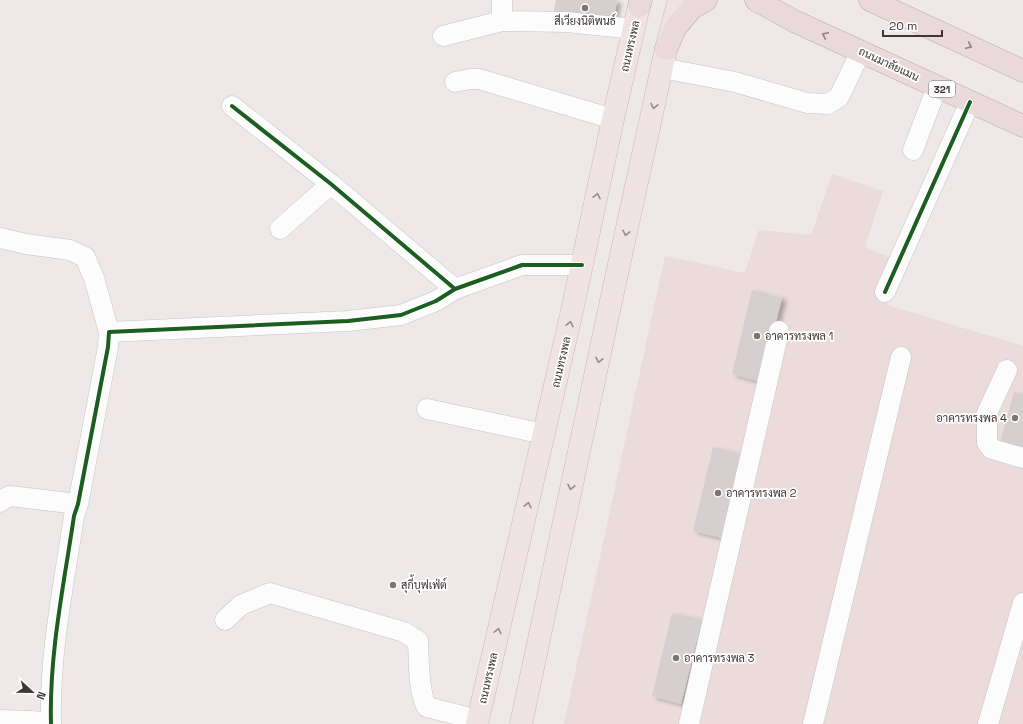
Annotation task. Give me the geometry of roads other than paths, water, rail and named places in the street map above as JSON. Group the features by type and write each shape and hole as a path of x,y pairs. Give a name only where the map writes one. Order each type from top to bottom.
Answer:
{"highway":[{"path":"664,59 676,27 692,8 706,0"},
{"name":"ถนนมาลัยแมน","path":"756,0 794,21 1023,126"},
{"path":"870,0 1023,71"}],"main road":[{"path":"521,724 664,59 679,0"},
{"name":"ถนนทรงพล","path":"478,722 640,2"}],"street":[{"path":"502,0 502,21"},
{"path":"443,36 502,21 567,22 634,29"},
{"path":"664,59 807,103 828,104 839,97 861,51"},
{"path":"455,82 479,79 613,119"},
{"path":"914,150 938,87"},
{"path":"885,292 970,102"},
{"path":"232,106 331,184 455,289"},
{"path":"280,229 331,184"},
{"path":"0,238 26,244 70,250 85,257 94,278 109,332 108,347 78,504 74,516 55,643 50,724 31,721 0,720"},
{"path":"109,332 348,321 401,315 436,301 455,289 522,264 582,265"},
{"path":"689,724 779,332"},
{"path":"813,724 901,357"},
{"path":"1007,370 987,413 986,442 992,449 1023,458"},
{"path":"427,409 544,434"},
{"path":"0,502 10,496 78,504"},
{"path":"225,620 241,605 270,593 404,632 418,641 421,692 423,702 427,707 478,722"},
{"path":"988,724 1016,651 1023,603"}],"place":[{"name":"สีเวียงนิติพนธ์","path":"585,8"},
{"name":"อาคารทรงพล 1","path":"757,336"},
{"name":"อาคารทรงพล 4","path":"1015,418"},
{"name":"อาคารทรงพล 2","path":"718,493"},
{"name":"สุกี้บุฟเฟ่ต์","path":"393,585"},
{"name":"อาคารทรงพล 3","path":"676,658"}]}
